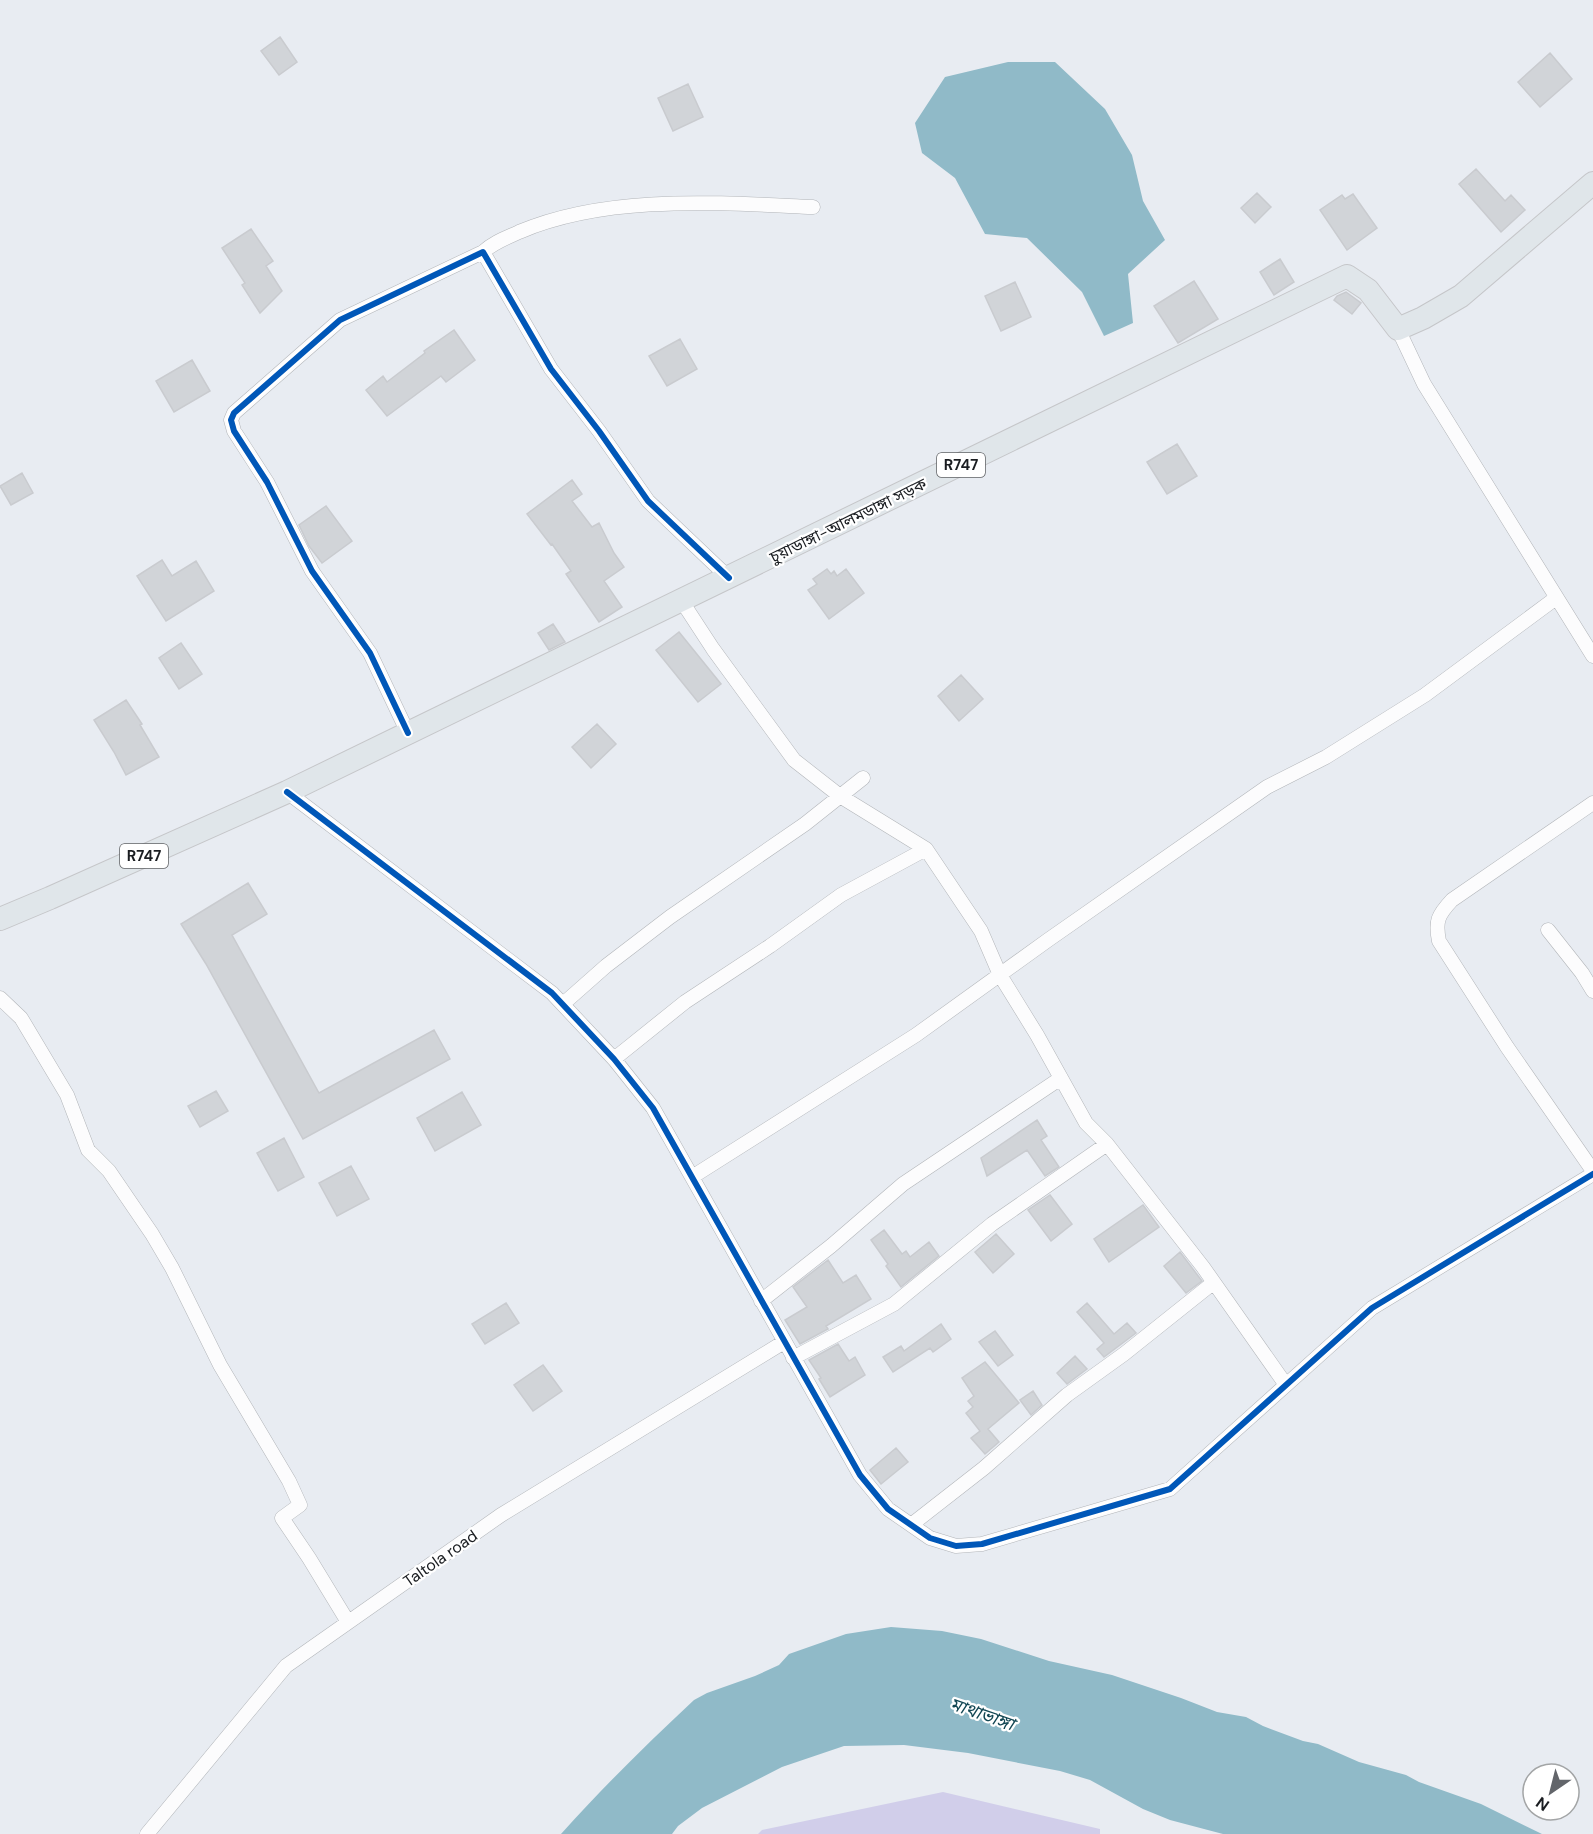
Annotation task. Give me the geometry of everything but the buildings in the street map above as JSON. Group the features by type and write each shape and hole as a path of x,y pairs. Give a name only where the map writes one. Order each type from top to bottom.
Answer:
{"main road":[{"path":"1398,328 1424,318 1461,296 1593,183"},
{"name":"চুয়াডাঙ্গা-আলমডাঙ্গা সড়ক","path":"287,792 1347,276 1368,290 1398,328"},
{"name":"R747","path":"0,919 287,792"}],"street":[{"path":"408,733 370,653 312,571 267,482 234,431 231,420 234,413 340,320 483,252 492,244 537,225 603,208 711,202 813,207"},
{"path":"483,252 551,369 599,431 648,501 729,578"},
{"path":"1398,328 1424,384 1593,656"},
{"path":"692,1177 899,1047 1267,787 1326,757 1425,694 1556,598"},
{"path":"681,600 713,649 794,760 840,796 926,849 981,931 1000,975 1037,1035 1086,1123 1107,1144 1203,1268 1286,1385"},
{"path":"563,1004 606,966 670,917 805,824 863,778"},
{"path":"287,792 552,993 614,1059 653,1108 860,1475 888,1509 930,1538 956,1546 982,1544 1170,1489 1372,1308 1593,1172 1501,1038 1439,941 1437,931 1437,921 1452,900 1593,803"},
{"path":"614,1059 685,1002 770,946 841,895 926,849"},
{"path":"1548,930 1582,973 1593,991"},
{"path":"0,998 21,1018 67,1095 88,1150 109,1170 172,1268 219,1365 289,1481 300,1505 282,1518 348,1622"},
{"path":"761,1301 831,1246 903,1184 1061,1078"},
{"path":"793,1358 894,1304 992,1224 1107,1144"},
{"path":"911,1525 984,1468 1067,1395 1124,1354 1213,1283"},
{"name":"Taltola road","path":"147,1834 286,1666 501,1515 784,1342"}],"shaded area":[{"path":"943,1792 1100,1829 1100,1834 758,1834 762,1830"}],"water":[{"path":"1008,62 1055,62 1105,109 1132,155 1143,201 1165,240 1128,274 1133,323 1104,336 1082,292 1027,238 985,234 955,178 922,153 915,123 945,77"},
{"name":"মাথাভাঙ্গা","path":"891,1627 942,1631 981,1639 1049,1661 1112,1675 1217,1712 1246,1717 1263,1726 1303,1741 1318,1744 1359,1762 1406,1775 1419,1782 1481,1804 1542,1834 1223,1834 1170,1820 1143,1809 1090,1780 1060,1771 968,1753 904,1745 844,1746 782,1767 702,1808 678,1826 672,1834 561,1834 593,1799 694,1700 779,1665 789,1654 846,1634"}],"cycle path":[{"path":"408,733 370,653 312,571 267,482 234,431 231,420 234,413 340,320 483,252 551,369 599,431 648,501 729,578"},
{"path":"287,792 552,993 614,1059 653,1108 860,1475 888,1509 930,1538 956,1546 982,1544 1170,1489 1372,1308 1593,1174"}]}
